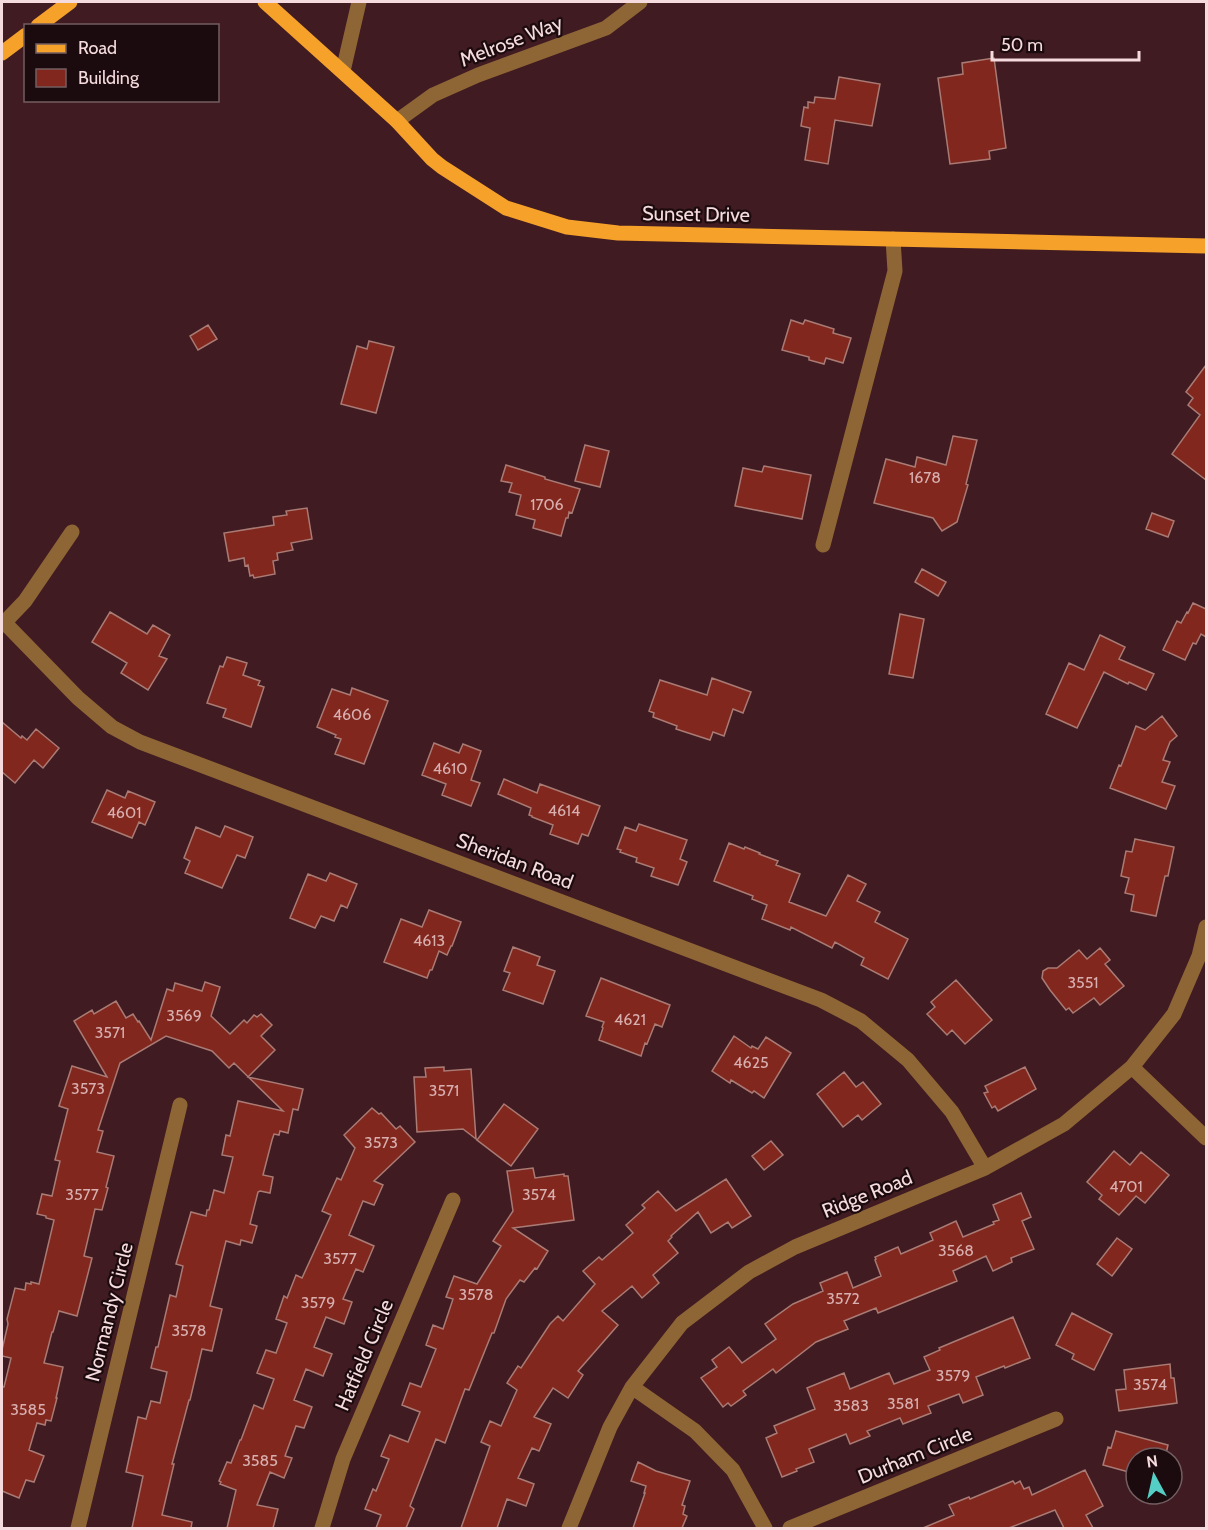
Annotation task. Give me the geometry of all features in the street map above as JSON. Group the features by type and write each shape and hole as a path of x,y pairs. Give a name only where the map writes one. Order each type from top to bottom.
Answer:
{"main road":[{"path":"41,24 70,2"},
{"name":"Sunset Drive","path":"265,2 397,121 432,159 507,208 567,228 618,233 1206,246"},
{"path":"2,53 24,36"}],"street":[{"path":"343,71 359,2"},
{"name":"Melrose Way","path":"397,121 432,95 478,75 606,28 640,2"},
{"path":"823,545 895,271 892,239"},
{"path":"3,624 25,601 72,532"},
{"name":"Sheridan Road","path":"3,624 78,698 112,727 140,742 810,995 831,1005 861,1022 908,1060 952,1112 985,1168"},
{"name":"Ridge Road","path":"569,1528 610,1427 632,1387 682,1323 749,1272 795,1247 985,1168 1064,1124 1132,1067 1174,1014 1199,956 1206,927"},
{"path":"1132,1067 1206,1138"},
{"name":"Normandy Circle","path":"78,1528 180,1104"},
{"name":"Hatfield Circle","path":"322,1528 343,1459 453,1200"},
{"path":"632,1387 695,1431 732,1470 765,1528"},
{"name":"Durham Circle","path":"790,1528 1056,1419"}],"building":[{"path":"994,58 1006,148 989,151 990,159 950,164 938,78 963,74 962,63"},
{"path":"839,77 880,84 872,126 835,120 828,164 805,160 810,128 801,126 804,107 808,108 808,102 814,103 815,97 835,99"},
{"path":"791,320 803,324 805,320 834,329 833,333 851,338 843,363 826,358 824,364 809,360 809,357 782,350"},
{"path":"208,325 217,339 198,350 190,336"},
{"path":"369,341 394,347 376,413 341,404 357,346 367,349"},
{"path":"1206,365 1206,480 1172,454 1200,415 1188,405 1193,398 1186,392"},
{"path":"953,436 977,440 966,484 968,485 957,522 942,531 933,518 874,503 886,459 915,467 917,457 946,465"},
{"path":"585,445 609,451 600,487 575,481"},
{"path":"506,465 580,489 572,513 569,512 566,518 561,536 533,528 535,520 516,515 521,495 509,492 512,483 501,481"},
{"path":"764,466 811,475 802,519 735,506 743,468 762,472"},
{"path":"307,508 312,539 291,543 293,550 277,553 278,560 273,561 275,574 254,578 253,575 250,576 248,565 245,566 244,558 229,561 224,533 274,525 273,517 287,515 286,511"},
{"path":"1152,513 1174,521 1168,537 1146,529"},
{"path":"922,569 946,582 938,596 915,582"},
{"path":"1193,603 1206,609 1206,637 1201,634 1196,644 1193,643 1185,660 1163,650 1177,621 1181,623"},
{"path":"110,612 147,634 153,625 170,635 159,656 167,659 148,690 121,673 127,663 92,642"},
{"path":"900,614 924,619 913,678 889,674"},
{"path":"1100,635 1125,647 1119,659 1154,674 1146,690 1104,672 1077,728 1046,714 1069,663 1084,670"},
{"path":"227,657 247,663 243,675 260,681 258,685 264,687 251,727 223,717 226,709 207,703 220,666 223,667"},
{"path":"712,678 751,692 743,713 733,709 724,736 713,732 710,740 676,729 677,726 653,717 654,713 649,711 660,680 707,695"},
{"path":"352,688 388,701 364,764 335,754 341,739 317,727 332,689 350,695"},
{"path":"1162,716 1177,736 1170,742 1163,760 1170,762 1162,782 1175,786 1166,809 1110,788 1136,726 1145,730"},
{"path":"2,722 21,738 22,736 27,740 36,729 59,748 43,768 34,760 15,783 2,772"},
{"path":"434,743 459,753 463,744 481,751 471,780 480,783 471,806 442,795 446,784 422,775"},
{"path":"504,779 537,793 540,784 600,806 588,836 582,834 578,844 550,834 553,825 529,815 531,808 498,794"},
{"path":"107,790 125,798 128,791 155,802 145,825 139,822 132,838 92,822"},
{"path":"639,824 687,840 680,859 687,862 678,885 651,876 654,868 636,862 637,858 617,849 625,827 636,831"},
{"path":"225,826 253,837 245,858 237,855 222,888 185,873 190,861 184,858 196,827 220,837"},
{"path":"1135,839 1174,847 1156,916 1131,911 1134,895 1125,893 1129,878 1121,876 1126,851 1132,852"},
{"path":"729,843 760,853 778,861 776,865 800,874 789,902 826,916 848,875 866,884 857,901 880,912 875,922 908,939 888,979 861,965 864,958 835,942 832,948 791,927 790,930 762,919 767,905 752,899 753,896 714,881"},
{"path":"330,873 357,884 347,908 341,905 334,921 321,916 315,928 290,918 308,874 326,881"},
{"path":"429,910 461,922 447,955 439,951 427,978 384,962 401,919 422,927"},
{"path":"513,947 540,957 537,965 555,971 543,1004 503,990 510,973 504,971"},
{"path":"1100,948 1110,960 1105,964 1124,986 1100,1005 1094,998 1073,1013 1069,1008 1066,1010 1042,978 1043,971 1048,968 1057,968 1079,950 1087,959"},
{"path":"601,978 670,1005 662,1027 655,1024 641,1056 599,1040 604,1022 586,1016"},
{"path":"956,980 992,1020 965,1044 952,1030 947,1035 927,1014 935,1007 931,1002"},
{"path":"205,982 220,987 211,1016 230,1034 244,1020 247,1023 254,1015 257,1017 261,1014 272,1025 261,1036 275,1050 248,1077 234,1063 229,1068 212,1051 166,1036 120,1063 98,1130 103,1131 97,1152 114,1156 102,1210 95,1209 84,1256 92,1258 77,1316 59,1311 52,1332 44,1363 63,1367 57,1398 51,1421 46,1420 45,1425 37,1423 29,1450 44,1456 34,1482 26,1480 19,1498 2,1491 2,1387 4,1387 11,1358 2,1356 7,1319 15,1288 25,1290 26,1283 39,1284 54,1220 37,1214 42,1194 52,1196 60,1161 55,1160 68,1109 59,1106 72,1066 107,1077 74,1021 92,1010 94,1014 116,1001 126,1018 133,1014 151,1040 167,989 173,991 175,983 202,991"},
{"path":"734,1036 751,1048 752,1046 758,1049 766,1037 791,1053 764,1098 731,1080 730,1083 712,1071"},
{"path":"444,1067 444,1071 471,1069 476,1139 463,1129 417,1132 414,1077 426,1077 425,1068"},
{"path":"1025,1067 1036,1089 998,1111 995,1106 992,1108 984,1093 988,1092 985,1086"},
{"path":"844,1072 856,1087 863,1082 881,1104 862,1120 858,1115 843,1127 817,1094"},
{"path":"248,1077 303,1089 298,1110 293,1109 288,1133 280,1131 279,1135 274,1134 272,1140 263,1175 273,1177 270,1193 258,1192 250,1224 257,1226 252,1243 241,1240 240,1245 226,1241 210,1306 222,1309 212,1351 202,1349 172,1464 174,1464 162,1515 192,1522 191,1528 132,1528 143,1476 126,1472 138,1417 146,1419 151,1401 160,1403 167,1372 151,1368 170,1295 176,1297 183,1266 176,1264 191,1212 206,1216 214,1190 224,1193 233,1157 222,1155 226,1135 230,1136 238,1101 283,1111"},
{"path":"504,1104 538,1129 511,1166 477,1140"},
{"path":"372,1108 379,1114 381,1113 396,1129 400,1126 415,1142 374,1181 383,1185 374,1205 363,1201 349,1235 374,1246 363,1272 356,1269 343,1299 352,1302 344,1324 326,1317 314,1347 332,1354 323,1376 306,1369 294,1400 312,1407 304,1428 296,1426 285,1456 292,1458 284,1478 270,1472 257,1505 278,1509 273,1528 227,1528 236,1490 220,1484 219,1481 227,1462 231,1463 254,1405 263,1409 274,1379 257,1373 266,1350 276,1353 287,1323 276,1319 284,1296 287,1298 296,1275 302,1278 331,1215 322,1211 337,1178 341,1180 355,1148 344,1135"},
{"path":"771,1141 783,1155 764,1170 752,1156"},
{"path":"1114,1151 1130,1165 1141,1152 1169,1175 1145,1203 1136,1196 1119,1215 1099,1199 1102,1195 1087,1182"},
{"path":"533,1168 535,1178 564,1174 568,1176 574,1220 513,1228 548,1251 537,1269 535,1268 524,1282 520,1280 506,1299 469,1390 465,1389 445,1443 436,1439 410,1506 414,1509 406,1528 376,1528 381,1515 365,1509 373,1489 376,1491 389,1459 381,1456 390,1435 408,1442 420,1412 402,1405 410,1383 421,1387 436,1349 426,1345 433,1325 443,1329 453,1299 446,1297 454,1276 477,1284 501,1246 493,1241 513,1211 507,1171"},
{"path":"726,1179 751,1216 732,1228 728,1222 711,1233 698,1212 671,1236 668,1241 678,1253 653,1275 659,1283 642,1298 632,1286 602,1311 618,1325 578,1371 583,1375 568,1398 553,1388 534,1417 551,1424 539,1451 532,1448 518,1478 534,1484 526,1506 507,1499 497,1528 461,1528 490,1446 481,1442 490,1421 501,1426 517,1390 507,1383 518,1366 521,1368 550,1324 558,1316 563,1321 595,1284 583,1271 599,1257 602,1260 633,1233 626,1225 645,1208 642,1205 658,1191 676,1211"},
{"path":"1021,1193 1031,1217 1022,1221 1034,1249 1011,1258 1012,1262 993,1271 986,1256 953,1271 957,1281 878,1313 876,1308 844,1321 848,1329 816,1342 776,1373 773,1369 743,1391 746,1395 731,1406 728,1403 723,1407 701,1378 717,1367 712,1360 729,1347 742,1363 776,1339 765,1324 793,1304 823,1291 820,1283 847,1272 853,1288 881,1276 875,1257 898,1247 901,1254 933,1240 930,1233 956,1221 963,1237 994,1224 993,1222 999,1220 993,1205"},
{"path":"1117,1238 1132,1249 1112,1276 1097,1264"},
{"path":"1072,1313 1112,1334 1094,1370 1072,1359 1074,1354 1056,1345"},
{"path":"1013,1317 1030,1358 976,1377 983,1395 963,1403 959,1394 928,1406 931,1413 903,1424 900,1418 867,1431 870,1436 850,1444 846,1434 809,1449 814,1462 782,1477 766,1438 777,1433 774,1426 815,1409 807,1388 844,1373 850,1389 889,1373 894,1384 930,1370 924,1357 940,1350 939,1348"},
{"path":"1170,1364 1177,1403 1119,1411 1116,1390 1126,1389 1124,1370"},
{"path":"1116,1431 1168,1445 1124,1446 1124,1471 1103,1465 1108,1447 1111,1448"},
{"path":"638,1462 656,1471 690,1481 682,1505 685,1506 683,1514 687,1516 682,1528 633,1528 646,1486 631,1481"},
{"path":"1085,1470 1103,1506 1086,1515 1093,1528 1064,1528 1055,1510 1009,1528 923,1528 954,1515 949,1505 1013,1481 1015,1484 1020,1481 1024,1489 1029,1487 1032,1495"}]}
